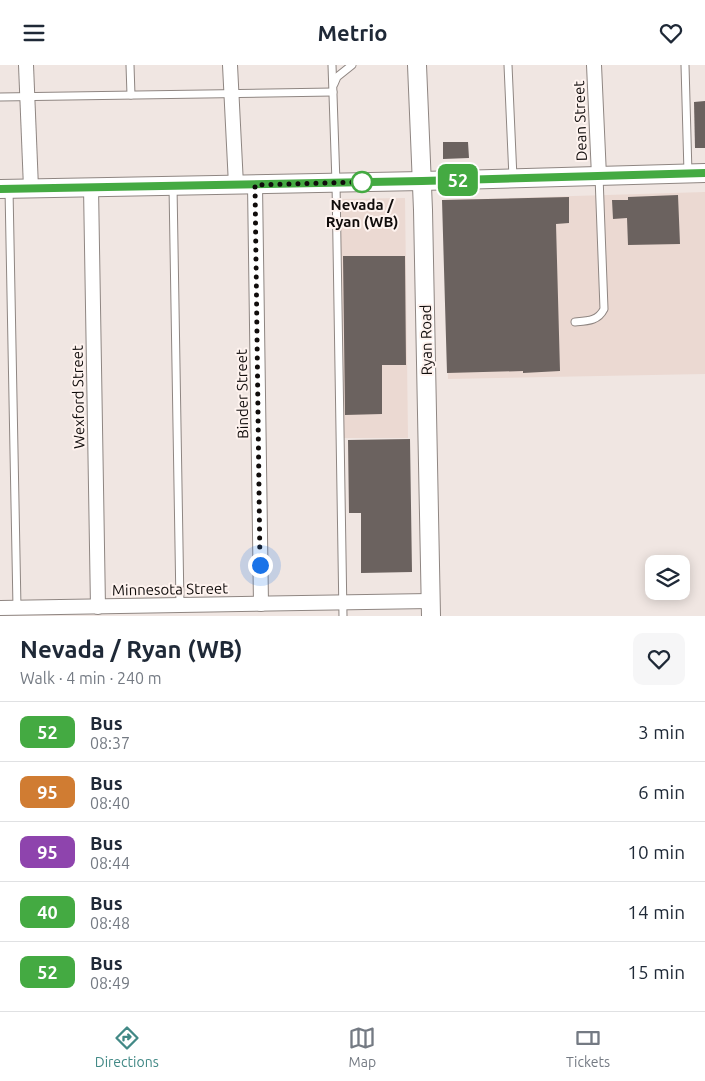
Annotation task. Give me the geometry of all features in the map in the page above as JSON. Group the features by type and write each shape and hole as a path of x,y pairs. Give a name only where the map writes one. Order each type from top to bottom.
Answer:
{"street":[{"path":"26,65 31,188"},
{"path":"230,65 236,185"},
{"name":"Ryan Road","path":"417,65 422,181 431,608"},
{"name":"Dean Street","path":"594,65 598,176"},
{"path":"4,189 255,185 697,173"},
{"name":"Binder Street","path":"255,185 261,604"},
{"name":"Wexford Street","path":"91,187 98,607"},
{"name":"Minnesota Street","path":"0,608 261,604 342,609 431,608"}],"lane":[{"path":"130,65 131,95"},
{"path":"332,65 336,183 342,609"},
{"path":"333,92 334,81 352,65"},
{"path":"508,65 513,178"},
{"path":"685,65 697,173"},
{"path":"0,97 333,92"},
{"path":"576,322 589,321 600,317 604,309 598,176"},
{"path":"173,186 180,605"},
{"path":"4,189 17,608"}],"shaded area":[{"path":"705,192 705,374 448,379 444,200"},
{"path":"405,198 408,438 342,438 339,199"}],"building":[{"path":"705,101 705,148 695,148 694,102"},
{"path":"443,142 468,142 469,158 443,159"},
{"path":"678,195 680,244 628,245 627,218 613,219 612,200 628,200 628,197"},
{"path":"569,197 569,223 556,224 560,371 447,373 442,200"},
{"path":"343,256 405,256 406,365 382,365 382,414 345,415"},
{"path":"410,439 412,572 361,573 361,513 349,513 348,440"}],"bus line":[{"name":"52","path":"0,189 422,181 705,173"}],"place":[{"name":"Nevada / Ryan (WB)","path":"362,182"}],"route":[{"path":"260,565 255,185 362,182"}]}
